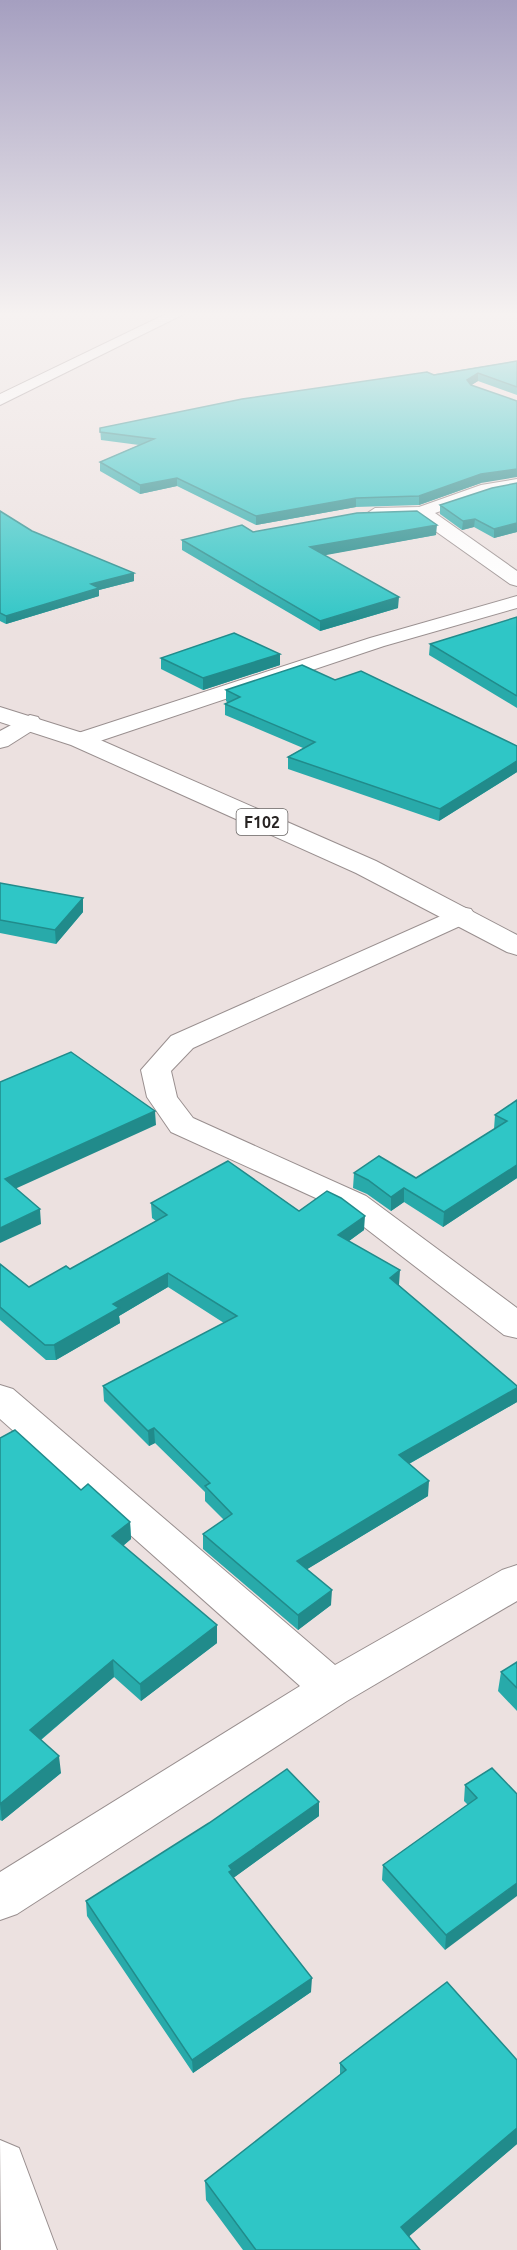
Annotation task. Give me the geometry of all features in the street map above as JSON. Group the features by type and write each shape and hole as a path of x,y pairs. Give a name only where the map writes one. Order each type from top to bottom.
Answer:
{"main road":[{"name":"F102","path":"0,714 80,740 366,867 517,946"}],"street":[{"path":"356,515 421,512 487,489 517,484"},
{"path":"421,512 517,580"},
{"path":"80,740 377,642 517,602"},
{"path":"0,741 30,722"},
{"path":"461,915 182,1042 156,1070 162,1096 182,1125 354,1203 517,1326"},
{"path":"0,1398 332,1688"},
{"path":"0,1898 332,1688 517,1581"},
{"path":"0,2167 29,2250"}],"building":[{"path":"149,418 517,418 517,469 481,474 419,496 356,498 256,516 177,478 140,485 100,462 154,439 100,432 100,428"},
{"path":"517,483 517,523 494,529 475,519 463,521 440,505 492,488"},
{"path":"0,511 32,531 134,573 91,584 99,588 6,616 0,613"},
{"path":"417,511 437,525 310,547 399,597 320,621 182,540 242,525 253,532 357,513"},
{"path":"517,617 517,696 430,644"},
{"path":"234,633 280,654 203,678 161,658"},
{"path":"302,665 335,680 361,671 517,746 517,761 440,809 288,757 315,742 225,704 240,697 226,690"},
{"path":"0,883 83,898 55,930 0,920"},
{"path":"71,1052 155,1111 5,1179 40,1209 0,1228 0,1082"},
{"path":"517,1100 517,1165 444,1212 404,1188 391,1197 354,1173 379,1156 416,1178 507,1121 495,1115"},
{"path":"228,1161 299,1211 327,1191 341,1198 365,1216 338,1235 400,1270 390,1278 517,1386 399,1455 429,1481 297,1561 332,1590 298,1615 203,1534 232,1514 205,1486 210,1483 154,1428 148,1431 103,1386 237,1316 168,1273 113,1304 119,1308 54,1345 45,1345 0,1307 0,1264 29,1287 66,1266 70,1269 167,1215 151,1203"},
{"path":"15,1430 81,1490 88,1484 130,1522 112,1536 217,1625 140,1684 113,1660 30,1730 59,1756 0,1804 0,1438"},
{"path":"517,1662 517,1688 501,1672"},
{"path":"492,1768 517,1794 517,1883 446,1935 383,1865 477,1798 465,1785"},
{"path":"287,1769 319,1802 229,1866 232,1870 229,1872 312,1978 192,2060 86,1901 209,1823"},
{"path":"447,1982 517,2060 517,2128 401,2227 420,2250 256,2250 205,2181 346,2070 340,2063"}]}
